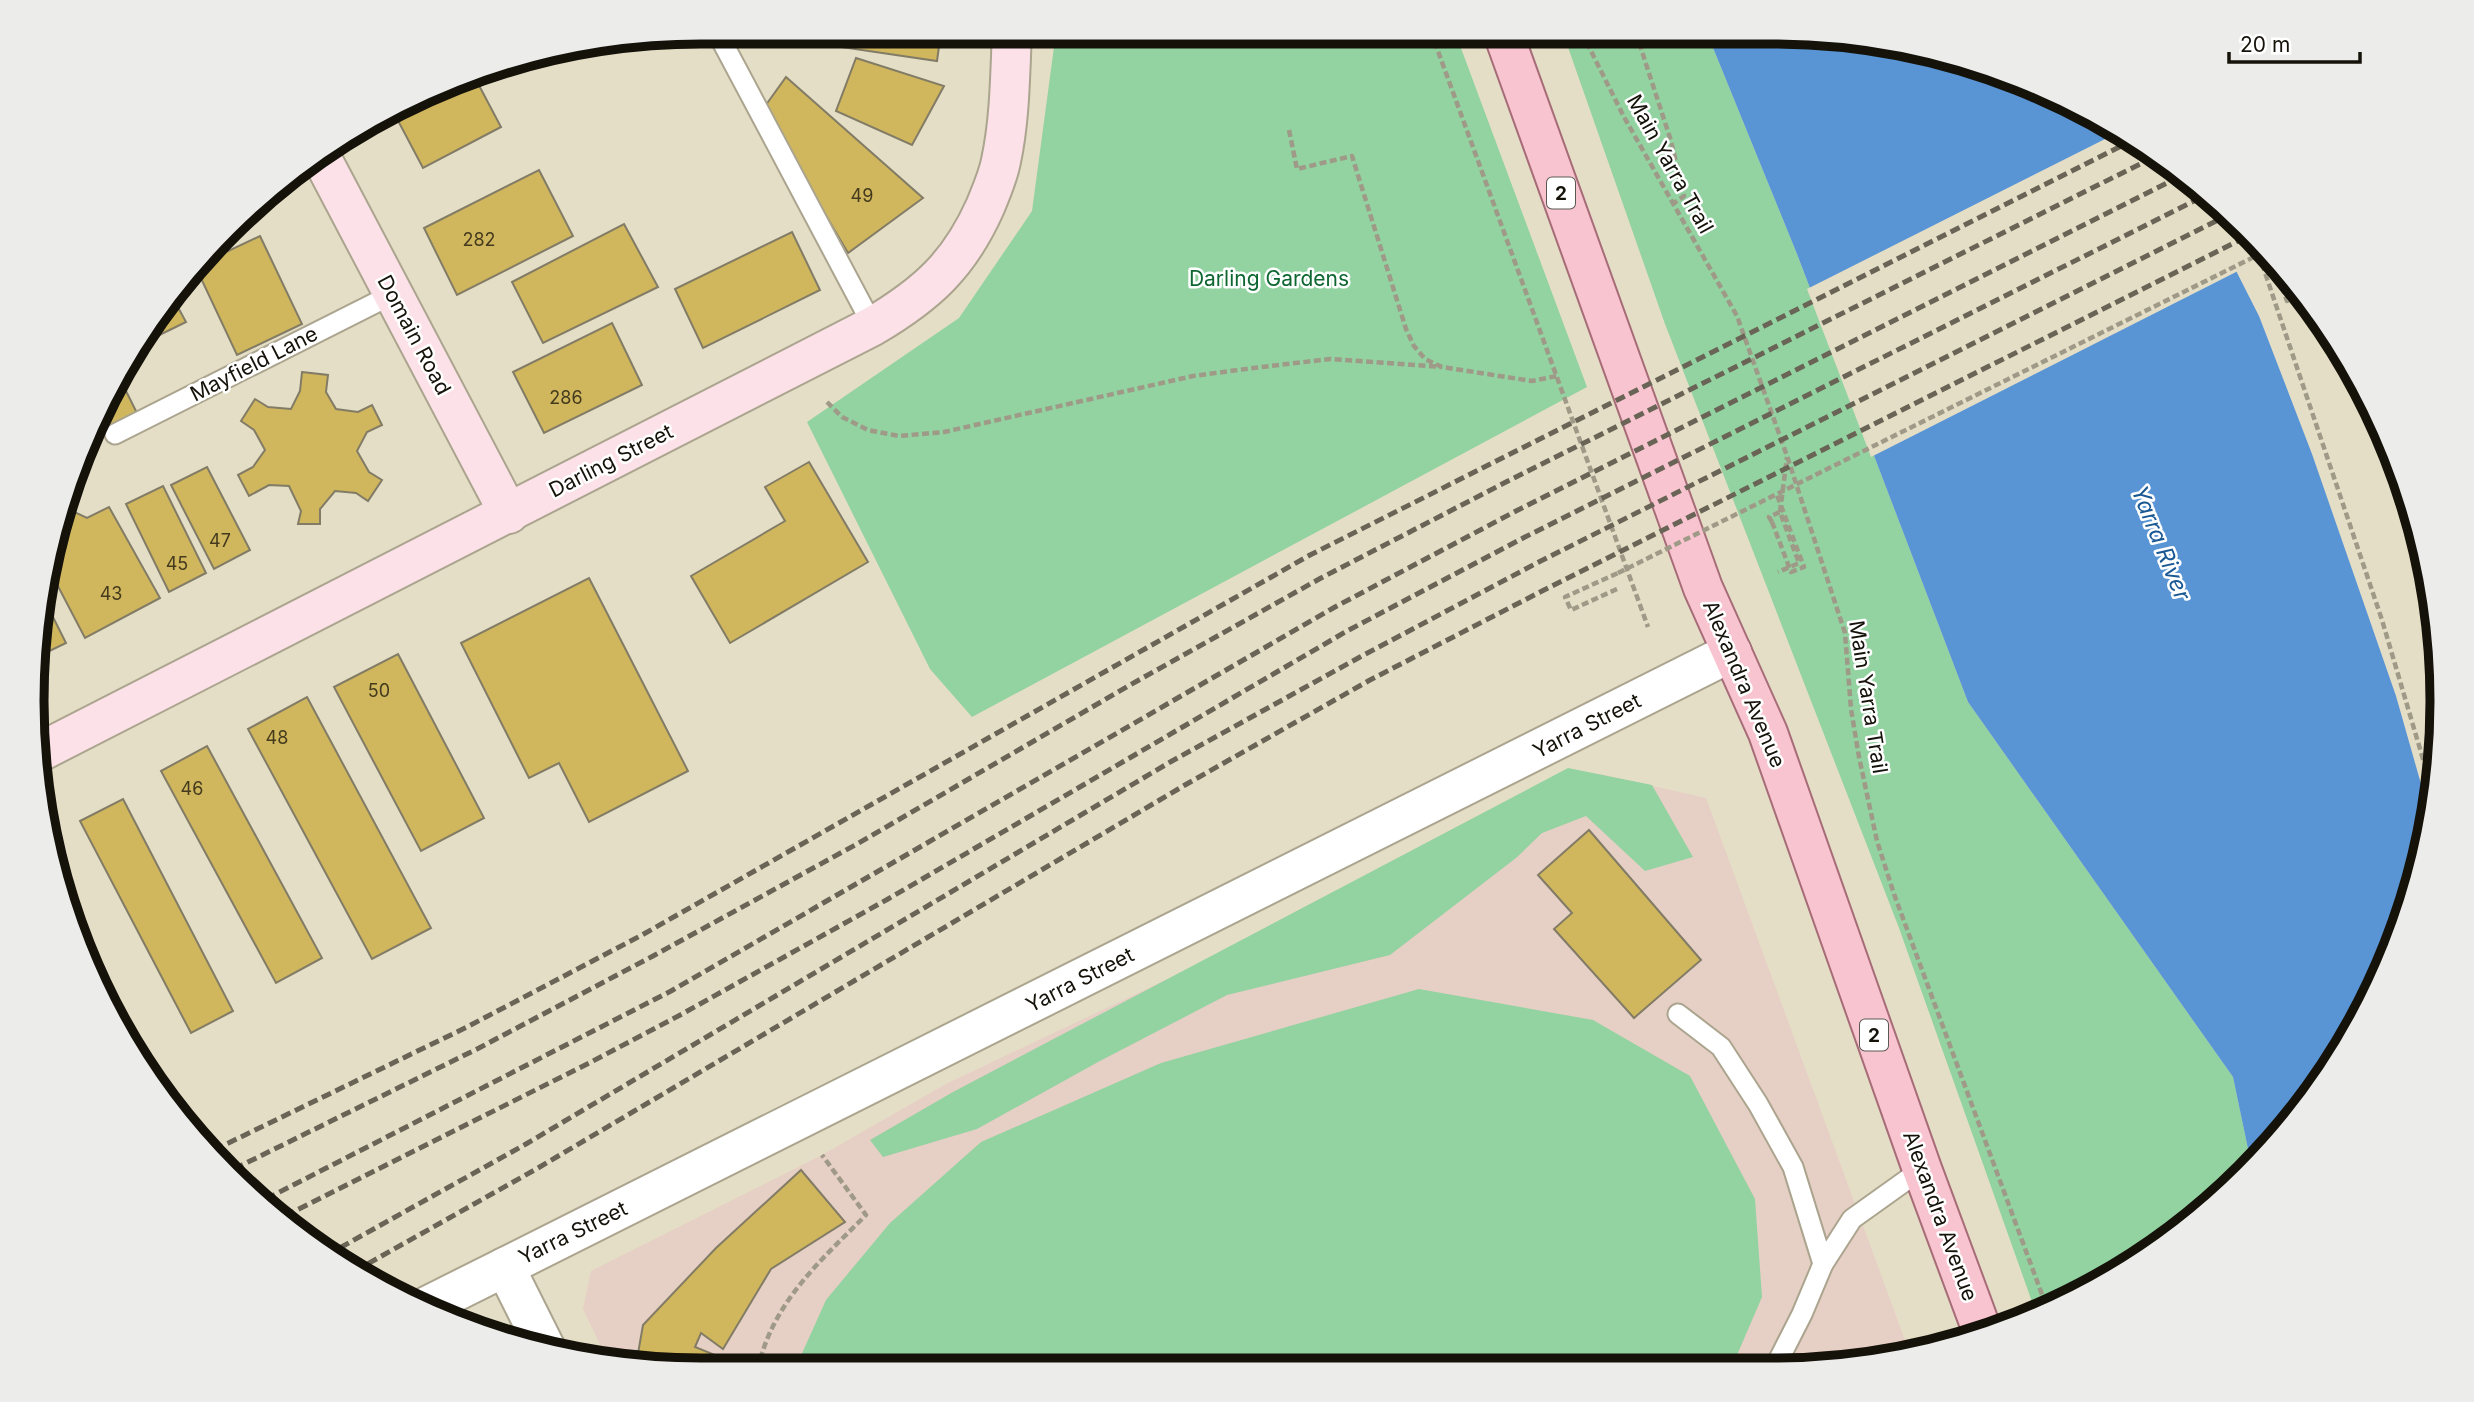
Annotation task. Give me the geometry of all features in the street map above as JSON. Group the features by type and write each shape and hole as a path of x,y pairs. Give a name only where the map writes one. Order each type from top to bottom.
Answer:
{"main road":[{"name":"Alexandra Avenue","path":"1507,44 1703,588 1768,733 1980,1324"}],"street":[{"name":"Darling Street","path":"45,749 509,514 905,307 939,278 963,249 994,185 1001,161 1009,97 1011,44"},
{"name":"Domain Road","path":"324,164 509,514"},
{"name":"Yarra Street","path":"435,1302 1732,652"},
{"path":"505,1267 541,1338"}],"lane":[{"path":"723,44 873,326"},
{"name":"Mayfield Lane","path":"116,434 393,294"},
{"path":"1678,1014 1721,1046 1758,1104 1793,1167 1823,1264"},
{"path":"1780,1358 1823,1264 1852,1219 1922,1169"}],"path":[{"path":"1435,44 1648,627"},
{"name":"Main Yarra Trail","path":"1588,44 1624,117 1737,316 1787,456 1845,633 1851,709 1877,841 2044,1299"},
{"path":"1640,44 1671,141 1684,196 1674,203"},
{"path":"1289,130 1297,169 1352,156 1406,329 1414,346 1425,359 1442,367"},
{"path":"1616,589 1571,610 1565,597 1777,495 2256,256"},
{"path":"2263,263 2382,620 2427,769"},
{"path":"2281,286 2287,301 2292,299"},
{"path":"827,402 842,417 868,430 899,436 944,432 1193,376 1329,359 1442,367 1532,381 1557,376"},
{"path":"1778,572 1799,563 1780,512 1787,456"},
{"path":"1777,495 1804,567 1791,572 1769,517 1780,512"},
{"path":"762,1358 784,1304 809,1270 866,1215 818,1149"}],"shaded area":[{"path":"1600,774 1706,798 1907,1345 1859,1353 1773,1358 701,1358 603,1351 583,1309 591,1271 822,1155 946,1084"}],"green space":[{"name":"Darling Gardens","path":"1054,44 1459,44 1587,387 972,717 930,669 807,422 959,318 1032,211"},
{"path":"1567,44 1711,44 1797,254 1968,702 2233,1077 2249,1154 2206,1195 2138,1247 2102,1270 2033,1304 1899,928 1665,324"},
{"path":"1568,768 1652,785 1693,857 1645,871 1586,816 1542,833 1516,858 1390,955 1227,995 977,1129 883,1157 870,1140 953,1092"},
{"path":"1419,989 1593,1020 1690,1076 1755,1199 1762,1297 1736,1358 800,1358 826,1300 890,1223 981,1142 1161,1063"}],"water":[{"name":"Yarra River","path":"1711,44 1816,45 1901,56 1984,79 2064,112 2138,155 2202,204 2259,316 2312,454 2396,696 2424,794 2408,871 2380,953 2362,992 2319,1066 2294,1101 2249,1154 2233,1077 1968,702 1797,254"}],"pier":[{"path":"2109,137 2173,180 2209,210 2240,270 1871,457 1807,289"}],"building":[{"path":"842,44 939,44 937,61 841,47"},
{"path":"856,58 944,86 912,145 836,111"},
{"path":"786,77 923,198 848,253 763,109"},
{"path":"478,83 501,127 423,168 397,119"},
{"path":"539,170 573,236 457,295 424,228"},
{"path":"624,224 658,287 543,343 512,282"},
{"path":"792,232 820,290 703,348 675,289"},
{"path":"260,236 302,324 237,355 200,276 218,256"},
{"path":"177,305 186,322 154,338"},
{"path":"612,323 642,385 544,433 513,372"},
{"path":"302,372 328,375 326,392 336,409 358,412 372,405 382,425 367,432 357,451 369,472 382,480 368,501 356,493 335,491 320,509 320,524 298,524 301,511 289,486 269,485 249,496 238,475 253,467 265,450 254,430 241,421 255,399 268,407 291,409 300,391"},
{"path":"124,387 139,417 99,437"},
{"path":"809,462 868,562 730,643 691,576 785,521 765,487"},
{"path":"207,467 250,550 214,569 171,485"},
{"path":"163,486 206,573 169,592 126,504"},
{"path":"109,507 160,598 85,638 55,580 72,511 87,518"},
{"path":"589,578 688,771 589,822 559,763 529,778 461,643"},
{"path":"50,610 66,643 45,653"},
{"path":"398,654 484,818 421,851 334,687"},
{"path":"307,697 431,928 372,959 248,729"},
{"path":"207,746 322,958 276,983 161,771"},
{"path":"123,799 233,1011 191,1033 80,821"},
{"path":"1589,830 1701,960 1634,1018 1554,929 1572,913 1538,875"},
{"path":"96,957 143,1047 112,992"},
{"path":"801,1170 845,1222 771,1269 723,1349 701,1333 695,1347 720,1358 638,1355 643,1325 716,1248"}],"railway":[{"path":"219,1147 467,1027 642,935 1310,555 2123,145"},
{"path":"237,1167 479,1048 653,956 857,844 1130,685 1321,578 1506,482 2146,161"},
{"path":"270,1197 671,991 1335,607 1516,511 2173,180"},
{"path":"290,1213 682,1014 888,899 1347,631 1525,537 2197,200"},
{"path":"338,1249 526,1144 1172,761 1360,657 1535,564 2220,219"},
{"path":"365,1265 538,1168 1185,785 1370,680 2241,239"}]}
